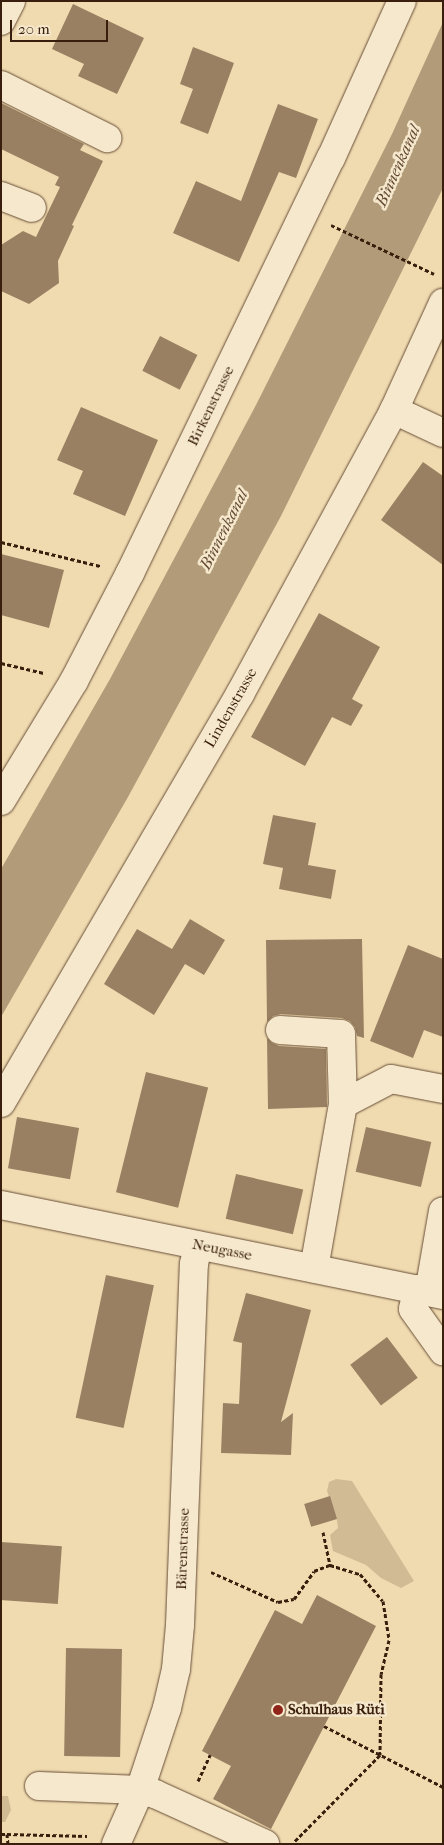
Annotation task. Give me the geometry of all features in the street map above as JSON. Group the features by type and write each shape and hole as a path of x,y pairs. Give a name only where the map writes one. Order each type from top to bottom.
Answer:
{"street":[{"path":"1,21 11,1"},
{"name":"Birkenstrasse","path":"1,801 74,681 130,573 327,166 402,1"},
{"path":"1,85 107,138"},
{"path":"1,196 32,208"},
{"name":"Lindenstrasse","path":"1,1102 240,694 394,410 443,303"},
{"path":"394,410 443,432"},
{"path":"280,1030 340,1034 343,1104 314,1268"},
{"path":"343,1104 391,1079 443,1089"},
{"name":"Neugasse","path":"1,1205 430,1292"},
{"path":"443,1211 430,1292 413,1309 443,1351"},
{"name":"Bärenstrasse","path":"116,1844 140,1790 167,1708 176,1669 180,1625 194,1264 198,1245"},
{"path":"39,1786 140,1790 155,1794 265,1844"}],"path":[{"path":"328,224 435,275"},
{"path":"1,542 105,567"},
{"path":"1,663 48,674"},
{"path":"323,1532 330,1565"},
{"path":"206,1569 278,1602 294,1599 314,1571 330,1565 360,1574 383,1601 389,1640 381,1674 380,1756 294,1841"},
{"path":"324,1726 443,1787"},
{"path":"1,1834 88,1836"},
{"path":"7,1834 8,1844"}],"shaded area":[{"path":"336,1479 352,1481 414,1581 401,1588 381,1578 366,1565 333,1551 330,1535 338,1528 327,1491 329,1482"},
{"path":"1,1796 8,1796 11,1810 5,1822 1,1822"}],"water":[{"name":"Binnenkanal","path":"443,22 443,188 281,516 128,797 1,1017 1,869 110,679 257,403 392,134"}],"building":[{"path":"73,4 144,38 117,94 78,76 84,64 52,49"},
{"path":"193,47 234,63 208,134 180,123 193,89 180,84"},
{"path":"1,103 84,144 80,150 103,161 72,225 74,226 58,261 59,283 29,304 1,291 1,245 23,231 36,237 60,187 55,185 59,177 1,149"},
{"path":"278,104 318,119 296,178 279,172 239,262 173,233 196,181 241,201"},
{"path":"160,336 197,355 180,390 142,371"},
{"path":"81,407 158,440 125,516 73,494 83,471 57,460"},
{"path":"423,462 443,476 443,565 381,520"},
{"path":"1,554 64,570 49,628 1,615"},
{"path":"319,613 380,647 352,699 363,705 351,726 332,717 305,766 251,737"},
{"path":"273,815 316,823 308,865 336,870 331,899 279,889 283,868 263,864"},
{"path":"190,919 225,940 204,975 185,964 154,1015 104,984 137,929 172,949"},
{"path":"362,939 364,1038 357,1036 355,1027 350,1021 342,1018 281,1014 273,1016 267,1022 266,940"},
{"path":"408,945 443,959 443,1037 424,1030 413,1058 370,1041"},
{"path":"267,1038 279,1046 326,1049 327,1107 268,1109"},
{"path":"146,1072 208,1087 178,1208 116,1192"},
{"path":"17,1117 79,1128 70,1179 8,1168"},
{"path":"366,1127 431,1142 421,1187 356,1172"},
{"path":"236,1174 303,1190 293,1234 226,1219"},
{"path":"106,1275 154,1285 124,1428 76,1418"},
{"path":"246,1293 311,1310 281,1422 293,1413 291,1455 221,1453 223,1403 239,1404 242,1343 233,1341"},
{"path":"387,1337 418,1378 381,1405 350,1365"},
{"path":"330,1496 337,1519 311,1527 304,1504"},
{"path":"1,1542 62,1546 58,1604 1,1600"},
{"path":"317,1595 376,1626 271,1829 213,1799 231,1766 202,1751 275,1610 302,1624"},
{"path":"66,1648 122,1649 120,1757 64,1756"}],"place":[{"name":"Schulhaus Rüti","path":"278,1710"}]}
